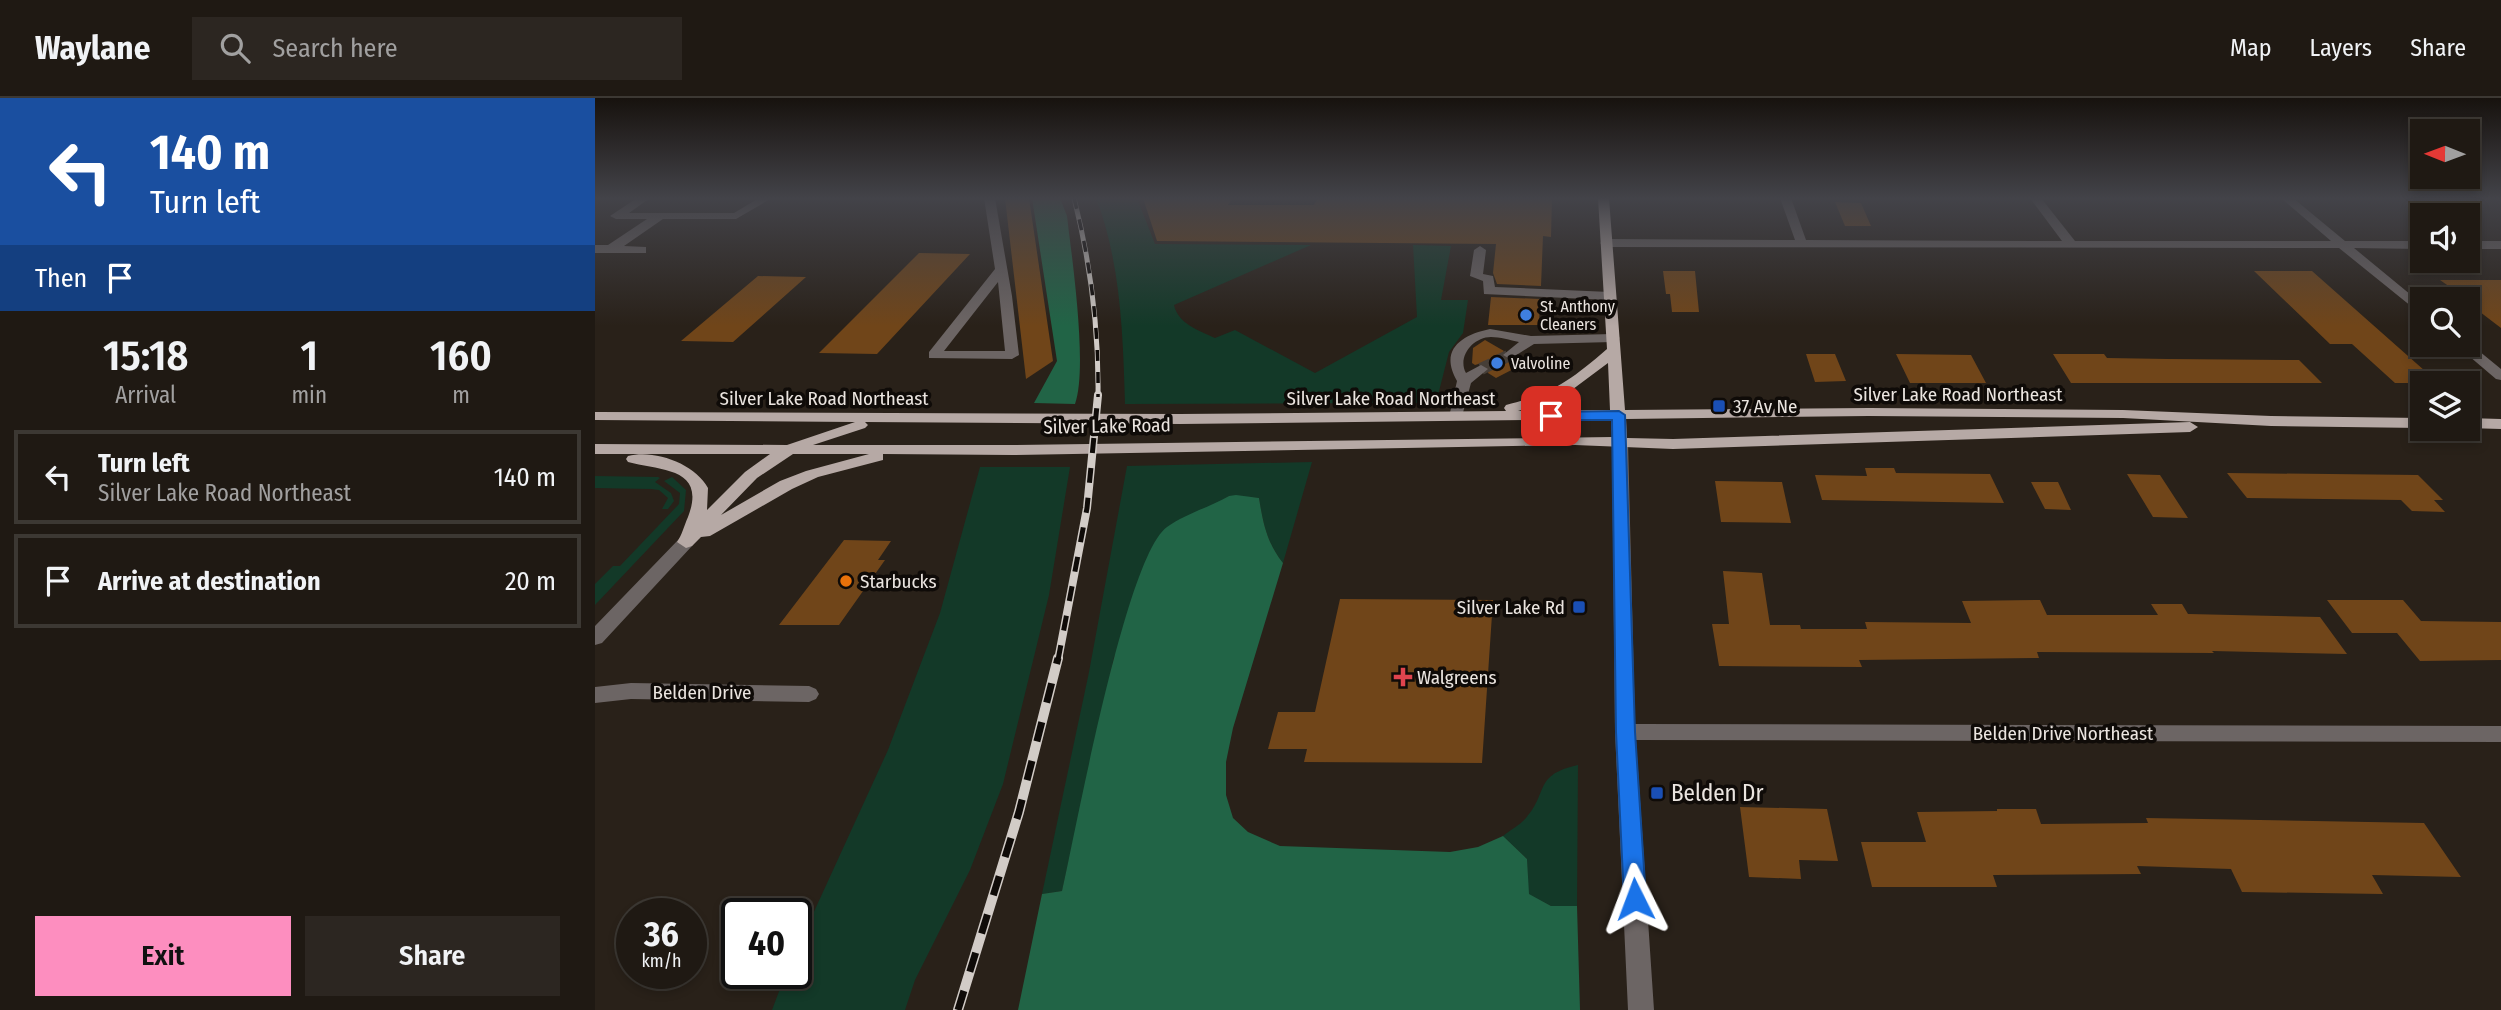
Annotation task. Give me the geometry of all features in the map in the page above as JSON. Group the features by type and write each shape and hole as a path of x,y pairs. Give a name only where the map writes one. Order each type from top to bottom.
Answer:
{"main road":[{"path":"1606,243 1620,442"},
{"path":"1456,417 1532,405 1555,397 1571,387 1614,344"},
{"name":"Silver Lake Road Northeast","path":"595,416 1180,419 1869,412 2123,414 2270,422 2410,423"},
{"path":"686,542 751,475 824,434 887,418"},
{"name":"Silver Lake Road Northeast","path":"1620,442 1674,444 2137,430 2270,422"},
{"path":"2480,423 2501,424"},
{"name":"Silver Lake Road","path":"595,452 1012,450 1575,440 1620,442"},
{"path":"686,542 786,485 829,469 902,450"},
{"path":"595,452 671,464 691,475 699,485 701,499 686,542"}],"street":[{"path":"611,249 624,241"},
{"path":"995,241 1011,317 1012,355 934,355 1000,271"},
{"path":"2069,241 2072,244"},
{"path":"2338,241 2410,301"},
{"path":"1606,243 2410,245"},
{"path":"2480,245 2501,245"},
{"path":"595,249 642,250"},
{"path":"1480,250 1476,276 1489,279 1488,291 1610,296"},
{"path":"1464,381 1456,367 1459,350 1466,341 1490,333 1531,340 1614,344"},
{"path":"1510,355 1531,340"},
{"path":"2478,357 2501,376"},
{"path":"1456,417 1464,381 1481,369"},
{"path":"1620,442 1625,732 1641,1010"},
{"path":"595,638 686,542"},
{"name":"Belden Drive","path":"595,695 631,691 809,694"},
{"name":"Belden Drive Northeast","path":"1625,732 2501,734"}],"green space":[{"path":"1039,241 1070,241 1080,365 1075,404 1034,403 1057,361"},
{"path":"1109,241 1154,241 1155,244 1311,245 1174,305 1176,312 1185,322 1203,333 1215,338 1235,330 1315,373 1417,317 1413,245 1451,246 1441,300 1468,300 1463,333 1449,352 1436,403 1125,404 1122,326"},
{"path":"1312,462 1283,563 1267,532 1259,498 1229,496 1211,507 1114,657 1062,891 1042,894 1089,672 1127,466"},
{"path":"980,467 1070,467 1049,595 1003,784 970,870 915,980 905,1010 772,1010 780,989 812,989 812,916 888,750 940,613"},
{"path":"595,476 658,477 660,478 655,482 671,493 674,501 668,509 662,509 668,498 659,490 595,488"},
{"path":"672,477 686,490 684,511 595,605 595,584 613,566 620,566 679,504 680,493 664,481"},
{"path":"1236,495 1259,498 1267,532 1283,563 1233,728 1226,762 1226,795 1233,818 1248,832 1280,846 1450,852 1478,847 1503,836 1527,859 1529,894 1551,906 1577,906 1580,1010 1018,1010 1042,894 1062,891 1119,639 1151,548 1174,522"},
{"path":"1578,765 1577,906 1551,906 1528,894 1527,859 1503,836 1526,818 1548,779 1564,769"}],"building":[{"path":"1010,241 1035,241 1053,361 1026,379"},
{"path":"1157,241 1543,241 1541,286 1497,284 1493,273 1496,244"},
{"path":"919,253 970,254 877,354 819,353"},
{"path":"1663,271 1695,271 1699,312 1672,312"},
{"path":"2254,271 2312,271 2425,371 2410,371 2410,383 2395,383 2352,344 2330,344"},
{"path":"758,276 806,277 733,342 681,341"},
{"path":"2440,280 2501,280 2501,328 2480,312 2480,287 2450,287"},
{"path":"1491,297 1540,299 1539,325 1488,325"},
{"path":"1485,340 1504,351 1500,355 1509,361 1516,358 1525,363 1496,378 1488,373 1489,367 1482,363 1472,363 1473,348"},
{"path":"1806,354 1835,354 1846,381 1815,382"},
{"path":"1896,354 1971,355 1986,383 1910,383"},
{"path":"2053,354 2104,354 2107,358 2299,360 2322,383 2071,383"},
{"path":"1865,468 1894,468 1896,473 1990,474 2004,503 1822,500 1815,475 1867,476"},
{"path":"2227,473 2418,475 2443,500 2434,500 2445,512 2412,511 2401,500 2247,498"},
{"path":"2127,474 2160,475 2188,518 2153,517"},
{"path":"1715,481 1782,482 1791,523 1721,522"},
{"path":"2031,482 2058,482 2071,510 2045,509"},
{"path":"844,540 891,541 878,560 885,560 839,625 779,625"},
{"path":"1723,571 1762,573 1770,625 1800,625 1801,629 1867,629 1865,622 1971,623 1962,601 2040,600 2047,615 2158,615 2151,604 2182,604 2188,614 2320,617 2347,654 2212,651 2214,653 2037,652 2039,658 1859,660 1862,667 1719,666 1712,624 1729,624"},
{"name":"Walgreens","path":"1340,599 1493,600 1482,763 1304,762 1307,749 1268,749 1278,712 1315,712"},
{"path":"2327,600 2403,600 2421,621 2501,622 2501,660 2420,661 2397,633 2352,633"},
{"path":"1740,807 1827,809 1838,861 1799,860 1801,879 1749,877"},
{"path":"2036,809 2041,824 2148,823 2146,818 2424,823 2461,877 2372,875 2383,894 2242,892 2231,869 2137,866 2141,874 1993,875 1997,887 1872,887 1861,842 1926,842 1917,812"}],"tunnel":[{"path":"1481,369 1510,355"}],"railway":[{"path":"1083,241 1093,297 1098,395"},
{"path":"1058,660 1087,508 1098,395"},
{"path":"958,1010 1019,812 1058,658"}],"place":[{"name":"St. Anthony Cleaners","path":"1526,315"},
{"name":"Valvoline","path":"1497,363"},
{"name":"37 Av Ne","path":"1719,406"},
{"name":"Starbucks","path":"846,581"},
{"name":"Silver Lake Rd","path":"1579,607"},
{"name":"Walgreens","path":"1403,677"},
{"name":"Belden Dr","path":"1657,793"}],"route":[{"path":"1551,416 1619,415 1625,732 1635,899"}]}
